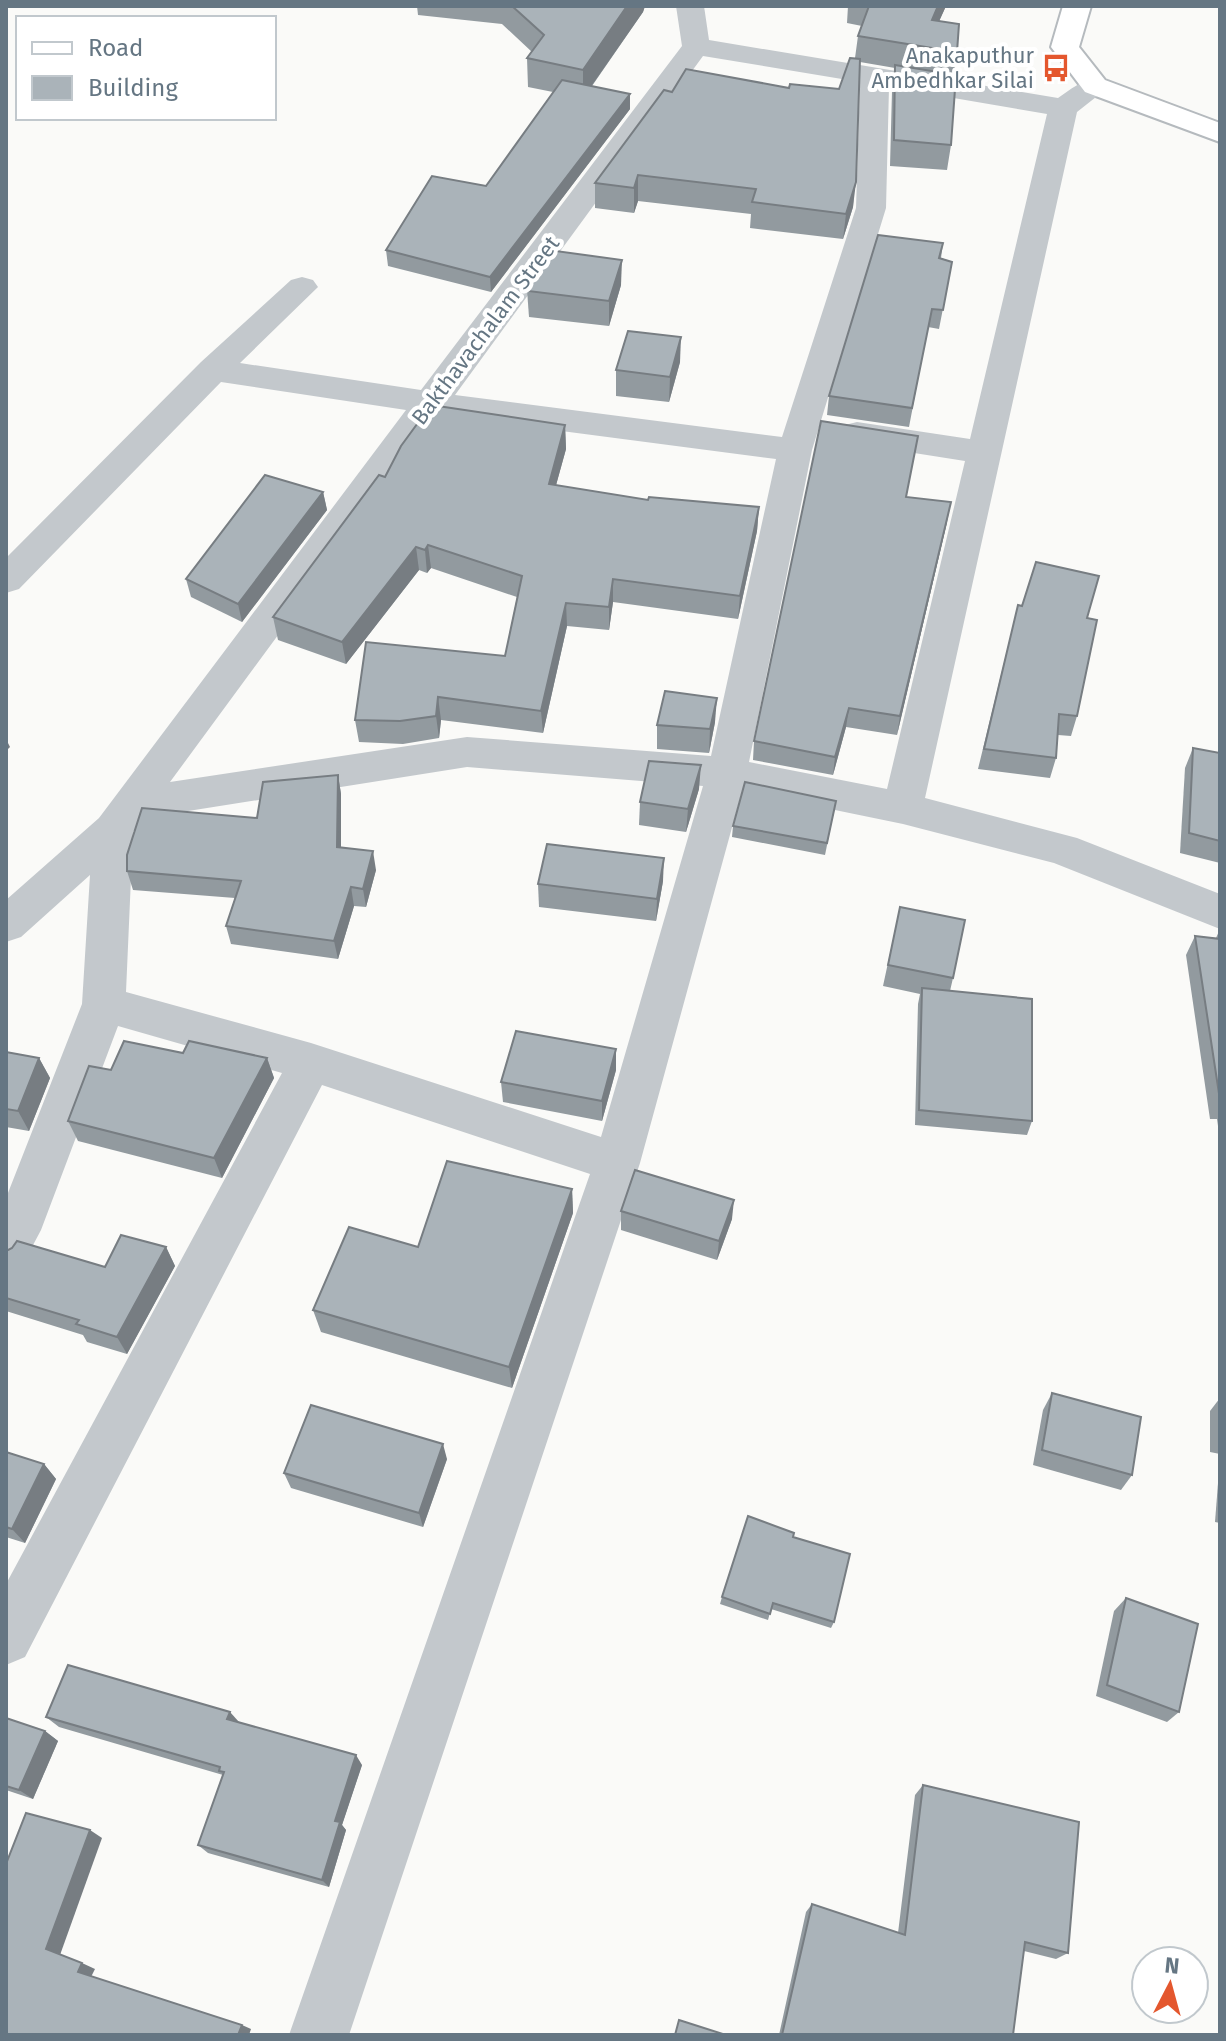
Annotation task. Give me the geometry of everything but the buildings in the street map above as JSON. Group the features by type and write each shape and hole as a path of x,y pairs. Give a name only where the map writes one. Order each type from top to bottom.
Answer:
{"main road":[{"path":"1077,6 1065,47 1095,86 1220,133"}],"street":[{"path":"690,6 696,46 1063,108"},
{"name":"Bakthavachalam Street","path":"6,925 123,816 696,46"},
{"path":"319,2035 617,1163 727,773 799,437 871,208 875,77"},
{"path":"903,808 1063,108 1095,86"},
{"path":"6,580 213,370 302,287"},
{"path":"213,370 431,403 985,453"},
{"path":"6,1249 17,1230 104,1004 123,816 467,752 727,773 903,808 1062,849 1220,912"},
{"path":"104,1004 311,1062 617,1163"},
{"path":"6,1638 311,1062"}],"place":[{"name":"Anakaputhur Ambedhkar Silai","path":"1056,68"}]}
